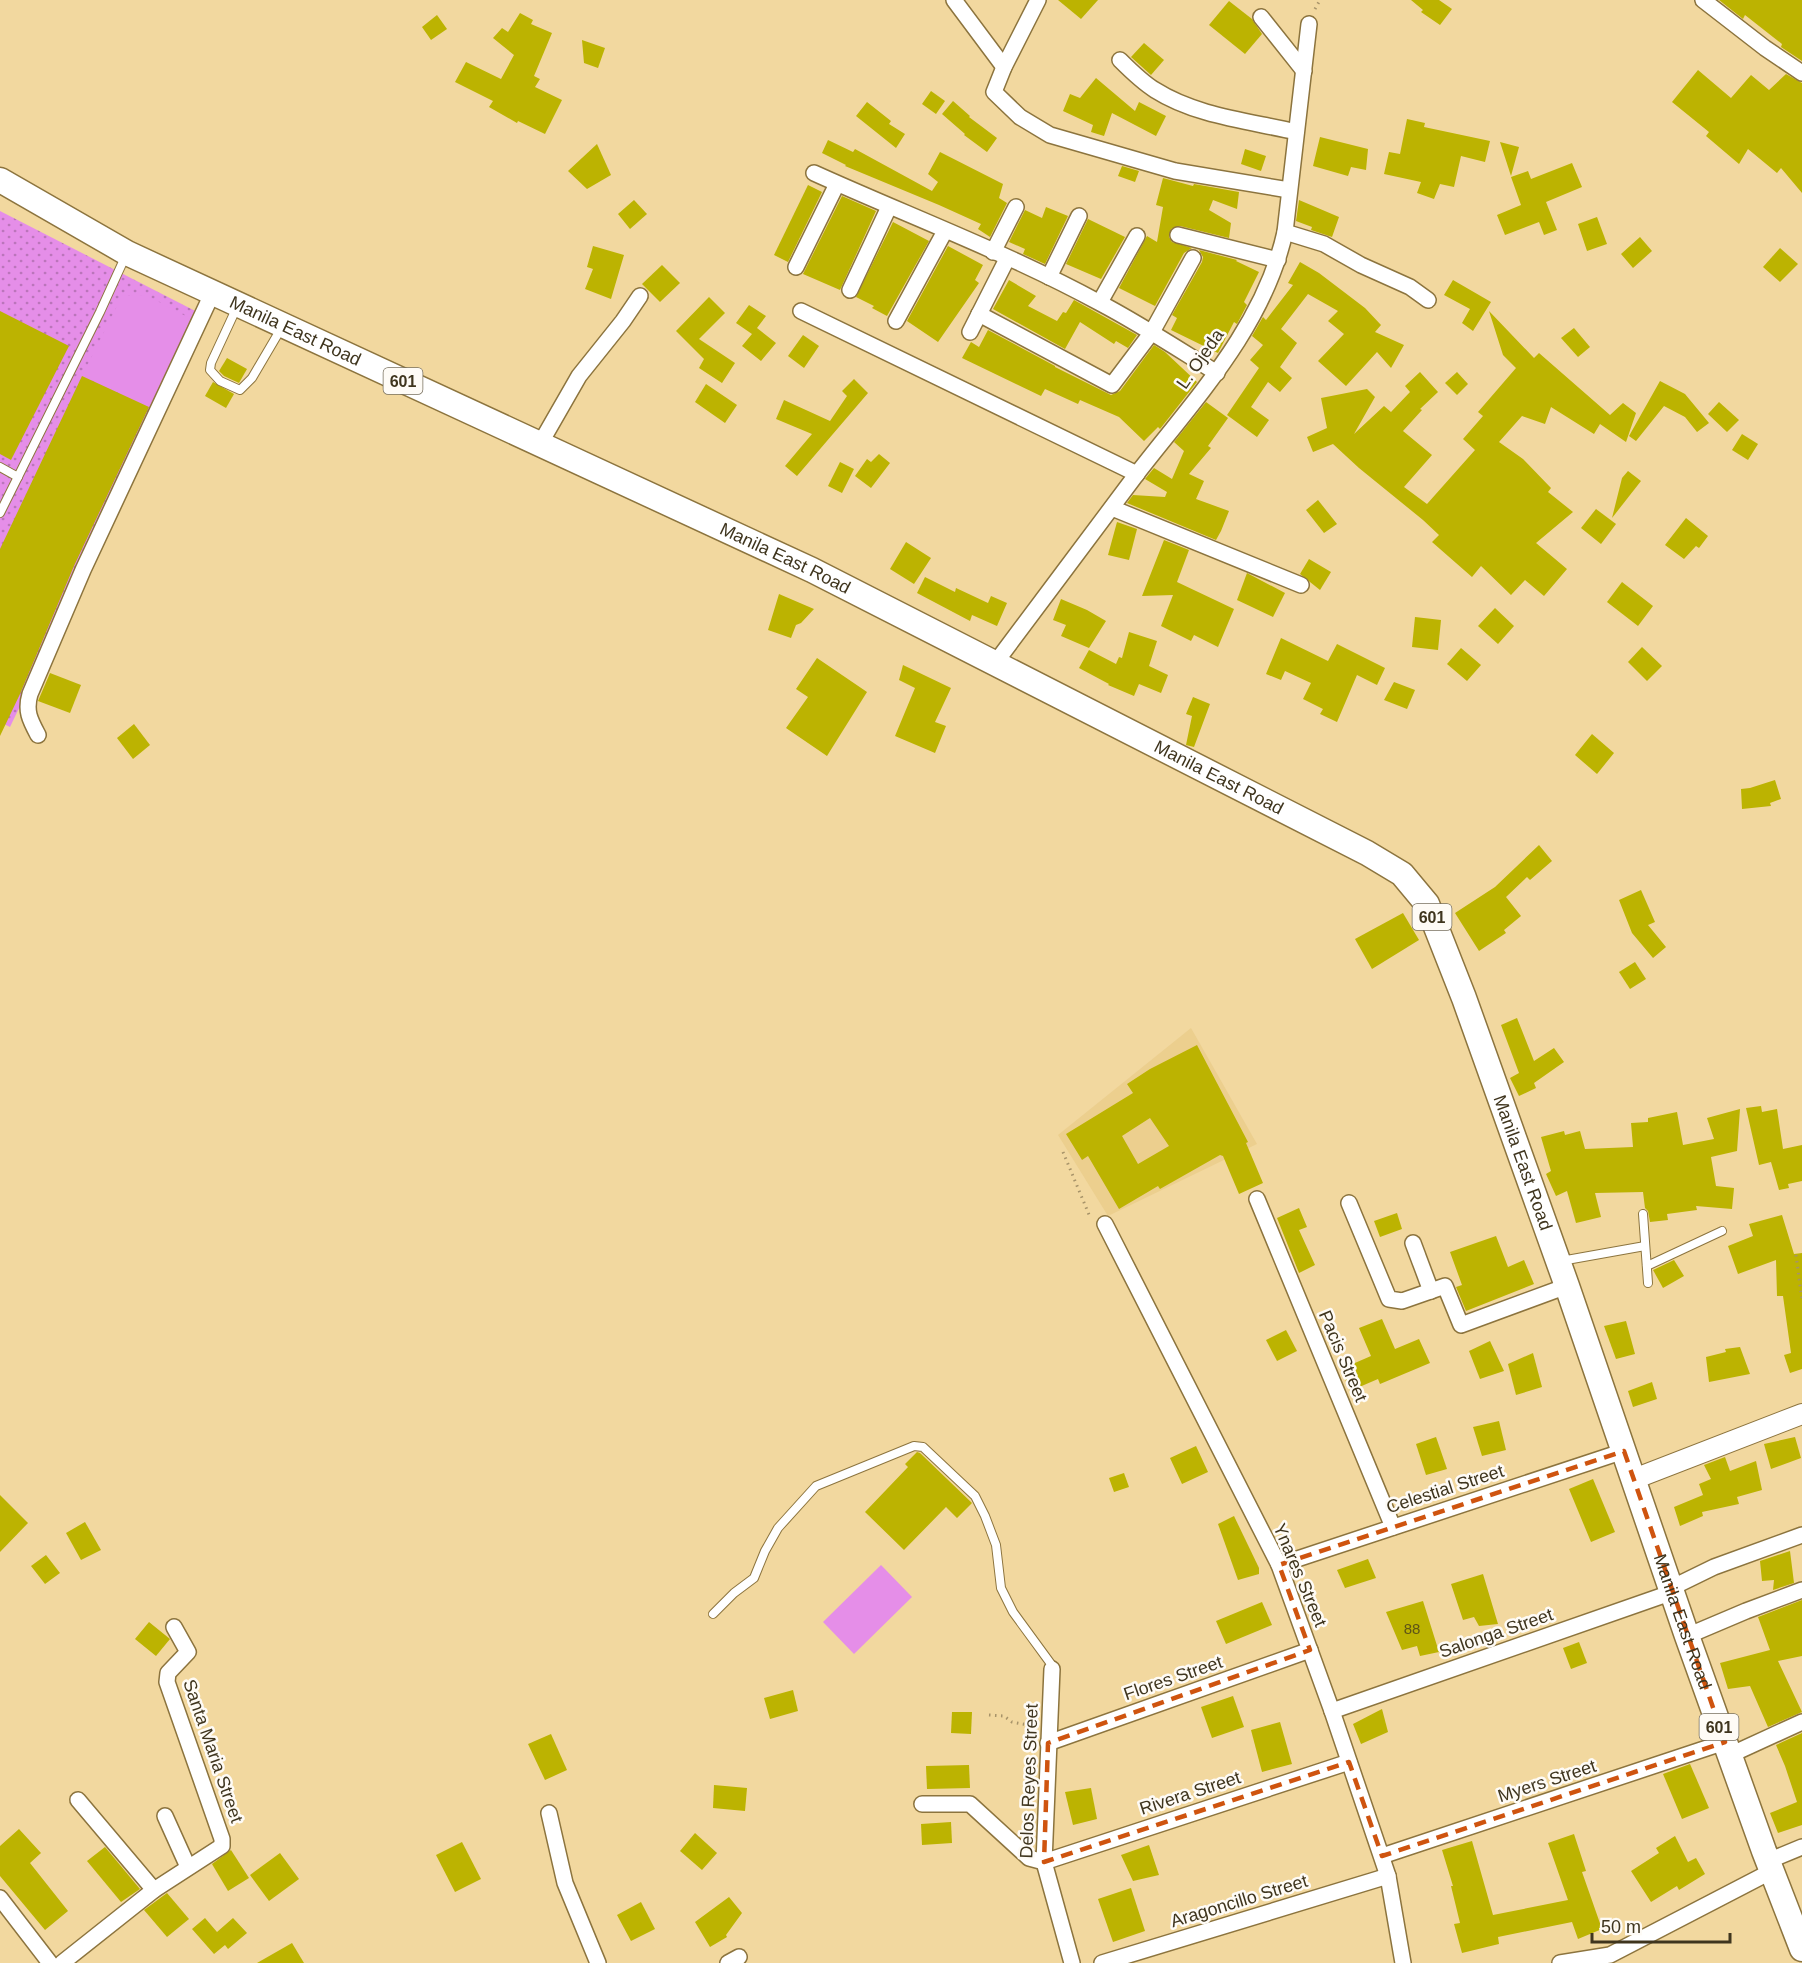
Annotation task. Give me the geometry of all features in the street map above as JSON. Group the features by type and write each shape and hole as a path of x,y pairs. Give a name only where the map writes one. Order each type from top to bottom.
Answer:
{"main road":[{"name":"Manila East Road","path":"0,180 127,254 812,570 1367,853 1402,874 1427,904 1464,998 1567,1286 1687,1636 1802,1949"}],"street":[{"path":"954,0 1004,67"},
{"path":"1038,0 994,92 1020,117 1050,135 1175,171 1289,190"},
{"path":"1703,0 1765,48 1802,73"},
{"path":"1262,17 1304,71"},
{"name":"L. Ojeda","path":"996,662 1137,474 1217,373 1260,299 1278,260 1285,232 1309,24"},
{"path":"1120,60 1139,79 1155,90 1195,109 1296,132"},
{"path":"814,173 1007,258 1100,302 1217,373"},
{"path":"796,267 837,184"},
{"path":"849,290 889,207"},
{"path":"993,252 1016,207"},
{"path":"1049,277 1079,216"},
{"path":"896,321 945,231"},
{"path":"1285,232 1324,244 1360,266 1410,287 1428,300"},
{"path":"1178,235 1278,260"},
{"path":"1100,302 1137,236"},
{"path":"970,332 1007,258"},
{"path":"979,314 1112,385 1152,332 1193,258"},
{"path":"38,735 28,718 30,694 83,570 212,294"},
{"path":"540,444 579,376 624,321 640,296"},
{"path":"801,311 1137,474"},
{"path":"1112,508 1301,585"},
{"name":"Pacis Street","path":"1257,1199 1393,1527"},
{"path":"1349,1203 1389,1299 1402,1301 1438,1288"},
{"name":"Ynares Street","path":"1105,1224 1279,1565 1382,1856 1388,1876 1403,1963"},
{"path":"1413,1243 1461,1325 1567,1286"},
{"path":"1634,1479 1802,1414"},
{"name":"Celestial Street","path":"1279,1565 1624,1451"},
{"name":"Salonga Street","path":"1332,1711 1672,1590 1714,1567 1802,1535"},
{"path":"1687,1636 1802,1590"},
{"name":"Santa Maria Street","path":"62,1963 154,1890 222,1845 222,1839 167,1682 168,1673 188,1652 174,1627"},
{"name":"Flores Street","path":"1049,1736 1310,1650"},
{"name":"Delos Reyes Street","path":"1053,1669 1044,1862 1072,1963"},
{"name":"Myers Street","path":"1382,1856 1727,1748 1802,1722"},
{"name":"Rivera Street","path":"1044,1862 1348,1762"},
{"path":"78,1800 154,1890"},
{"path":"922,1804 970,1804 1029,1858 1044,1862"},
{"path":"549,1814 565,1883 598,1963"},
{"path":"165,1816 188,1867"},
{"path":"1560,1963 1610,1955 1802,1847"},
{"name":"Aragoncillo Street","path":"1102,1963 1388,1876"},
{"path":"2,1904 50,1963"}],"lane":[{"path":"0,513 127,254"},
{"path":"238,305 211,363 210,370 220,381 240,390 252,378 282,326"},
{"path":"0,467 18,477"},
{"path":"1643,1214 1648,1283"},
{"path":"1647,1266 1722,1231"},
{"path":"1558,1261 1645,1245"},
{"path":"713,1614 734,1593 754,1578 778,1528 816,1486 914,1446 923,1447 975,1496 996,1545 1001,1588 1013,1612 1053,1669"}],"path":[{"path":"1063,1152 1092,1220 1105,1224"},
{"path":"1796,1256 1802,1300"},
{"path":"989,1715 1004,1716 1012,1722 1049,1736"}],"highlighted area":[{"path":"1624,1451 1725,1742 1382,1856 1349,1762 1044,1862 1048,1743 1310,1650 1279,1565"}],"shaded area":[{"path":"0,211 207,317 10,727 0,722"},
{"path":"146,295 197,322 153,409 82,376 122,296"},
{"path":"1191,1028 1257,1144 1108,1216 1058,1135"},
{"path":"881,1565 912,1597 854,1654 823,1622"}],"building":[{"path":"1058,0 1098,0 1081,19"},
{"path":"1411,0 1439,0 1452,9 1440,25 1421,12 1423,10"},
{"path":"1719,0 1802,0 1802,61 1781,47 1782,44 1745,15 1743,19"},
{"path":"1229,1 1252,19 1262,34 1245,54 1209,25"},
{"path":"520,13 533,20 531,24 552,33 534,76 540,79 535,87 562,100 545,134 518,121 517,123 489,107 493,101 455,82 466,62 501,79 514,55 493,38 502,28 508,32"},
{"path":"437,15 447,29 431,40 422,27"},
{"path":"582,40 605,48 598,68 584,63"},
{"path":"1144,43 1164,60 1151,75 1131,57"},
{"path":"1698,70 1731,98 1751,75 1769,90 1786,74 1802,83 1802,193 1781,168 1777,173 1748,149 1739,164 1706,136 1709,132 1672,102"},
{"path":"1096,78 1135,111 1139,102 1166,116 1156,136 1112,113 1104,136 1091,132 1093,125 1063,111 1070,94 1080,98"},
{"path":"931,91 945,101 936,114 922,104"},
{"path":"953,101 969,117 997,138 987,152 964,135 942,114"},
{"path":"867,102 891,121 889,124 905,134 896,148 856,116"},
{"path":"1407,119 1425,123 1424,127 1490,141 1485,162 1461,156 1454,187 1440,184 1434,199 1417,193 1421,182 1384,174 1389,152 1400,154"},
{"path":"1320,137 1368,149 1366,170 1351,167 1348,176 1313,166"},
{"path":"828,140 853,152 855,149 932,191 938,182 928,174 940,152 1003,184 999,198 1007,203 990,237 978,229 981,224 845,166 822,153"},
{"path":"1500,142 1519,147 1511,176"},
{"path":"597,144 611,175 587,189 568,171"},
{"path":"1245,149 1266,156 1261,171 1241,164"},
{"path":"1572,163 1582,187 1546,202 1557,230 1544,235 1539,222 1505,235 1497,215 1521,205 1511,177 1528,171 1531,179"},
{"path":"1122,166 1139,171 1135,182 1118,176"},
{"path":"1163,178 1193,186 1194,184 1239,192 1237,209 1213,200 1209,210 1231,223 1229,238 1180,226 1171,229 1169,237 1172,242 1192,248 1184,253 1155,306 1119,288 1147,236 1157,242 1163,207 1156,205"},
{"path":"808,185 822,192 788,262 774,255"},
{"path":"842,196 876,211 840,290 803,274"},
{"path":"634,200 647,214 630,229 618,214"},
{"path":"1299,200 1339,217 1332,237 1311,230 1312,227 1296,221"},
{"path":"1046,207 1068,216 1045,264 1023,254 1025,249 1009,242 1025,210 1042,218"},
{"path":"1597,217 1607,244 1587,251 1578,224"},
{"path":"1088,219 1125,237 1101,279 1066,264"},
{"path":"893,222 929,241 887,316 856,297"},
{"path":"1640,237 1652,251 1633,268 1621,254"},
{"path":"593,246 624,255 611,299 585,289 593,269 587,267"},
{"path":"948,246 983,265 975,280 979,283 938,342 907,321"},
{"path":"1780,248 1798,264 1780,282 1763,267"},
{"path":"1199,250 1237,260 1259,272 1244,302 1247,305 1237,324 1234,322 1218,353 1171,330 1177,318 1172,315 1202,262 1203,257"},
{"path":"1300,262 1319,273 1365,308 1381,325 1375,332 1404,345 1391,368 1377,352 1346,386 1318,361 1344,334 1328,321 1338,311 1308,294 1281,329 1297,343 1280,367 1292,378 1280,392 1268,382 1251,407 1269,420 1257,437 1227,415 1259,368 1250,360 1263,345 1252,336 1263,317 1266,320 1293,285 1288,283"},
{"path":"662,265 680,283 660,302 642,284"},
{"path":"1009,280 1036,296 1028,306 1057,321 1063,312 1066,313 1074,300 1137,335 1128,348 1116,341 1114,344 1080,322 1065,349 993,309"},
{"path":"1453,280 1491,302 1473,331 1462,323 1470,309 1444,295"},
{"path":"709,297 725,313 699,339 735,363 722,383 699,368 704,359 676,331"},
{"path":"749,305 766,316 757,328 776,343 761,361 742,346 752,334 736,323"},
{"path":"0,311 69,346 11,460 0,454"},
{"path":"1489,311 1534,358 1539,353 1610,415 1623,403 1636,413 1626,442 1600,424 1594,434 1551,407 1545,424 1522,416 1499,442 1523,459 1551,488 1548,492 1573,512 1536,543 1567,569 1544,596 1525,580 1511,595 1481,566 1472,577 1432,542 1439,535 1423,520 1333,444 1313,452 1307,437 1327,428 1321,398 1367,389 1375,397 1354,434 1384,406 1391,412 1410,392 1405,386 1420,372 1438,392 1420,409 1422,410 1403,431 1432,455 1404,487 1427,504 1475,450 1463,439 1483,416 1478,412 1516,368 1503,355"},
{"path":"1574,328 1590,347 1578,357 1561,338"},
{"path":"988,330 1111,395 1120,391 1154,345 1165,352 1197,382 1160,429 1158,427 1144,441 1119,417 1080,400 1078,404 1045,389 1041,396 962,358 971,342 979,347"},
{"path":"803,335 819,346 804,368 788,356"},
{"path":"227,358 247,369 239,383 219,371"},
{"path":"1457,372 1468,384 1457,395 1445,383"},
{"path":"82,376 149,407 74,566 0,736 0,549"},
{"path":"854,379 868,393 797,476 785,466 812,434 776,419 784,400 830,421 847,396 842,391"},
{"path":"1660,381 1685,394 1709,423 1697,432 1685,417 1664,406 1636,441 1629,436"},
{"path":"213,382 234,394 226,408 205,396"},
{"path":"706,384 737,405 725,423 695,402"},
{"path":"1206,402 1228,418 1208,446 1211,448 1189,474 1204,481 1196,499 1229,511 1216,540 1127,503 1133,495 1165,497 1167,492 1145,479 1154,468 1172,479 1184,451 1174,442"},
{"path":"1719,402 1739,420 1727,432 1708,414"},
{"path":"1742,434 1758,444 1748,460 1732,450"},
{"path":"879,454 890,463 871,488 855,476 867,459 871,462"},
{"path":"840,462 854,469 842,493 828,486"},
{"path":"1628,471 1641,481 1612,518 1622,478"},
{"path":"1318,500 1337,524 1324,533 1306,510"},
{"path":"1596,509 1616,524 1601,544 1581,528"},
{"path":"1686,518 1708,536 1699,548 1696,546 1684,559 1665,545"},
{"path":"1117,522 1137,529 1129,560 1108,555"},
{"path":"1164,540 1189,550 1177,582 1234,609 1218,647 1194,635 1191,641 1161,626 1173,595 1142,596"},
{"path":"906,542 931,558 914,584 890,569"},
{"path":"1309,559 1331,572 1320,590 1300,574"},
{"path":"1247,573 1285,593 1273,617 1237,600"},
{"path":"925,577 955,592 956,588 988,603 991,596 1007,603 997,626 972,615 970,621 917,593"},
{"path":"1622,582 1653,606 1638,626 1607,602"},
{"path":"779,594 814,609 801,623 796,625 791,638 768,630"},
{"path":"1061,599 1106,621 1089,648 1061,636 1066,625 1053,620"},
{"path":"1495,608 1514,626 1498,644 1478,626"},
{"path":"1415,617 1441,620 1438,650 1412,647"},
{"path":"1129,632 1157,641 1149,666 1168,675 1161,693 1139,684 1134,696 1108,685 1079,668 1089,650 1116,664 1119,657 1122,658"},
{"path":"1281,638 1328,661 1337,644 1385,668 1377,685 1357,675 1337,722 1320,714 1323,709 1303,699 1311,683 1285,671 1281,680 1266,674"},
{"path":"1642,647 1662,666 1647,681 1628,662"},
{"path":"1461,648 1481,665 1467,681 1447,664"},
{"path":"817,658 867,692 827,756 786,728 808,697 796,689"},
{"path":"903,665 951,688 935,722 946,726 935,753 895,736 915,688 899,680"},
{"path":"50,673 81,685 70,713 38,701"},
{"path":"1394,682 1415,690 1407,709 1384,700"},
{"path":"1193,697 1210,704 1194,747 1186,745 1192,716 1186,714"},
{"path":"134,724 150,745 133,759 117,738"},
{"path":"1592,734 1614,753 1597,774 1575,755"},
{"path":"1775,780 1781,799 1770,803 1771,806 1742,809 1741,789"},
{"path":"1539,845 1552,861 1530,880 1527,877 1506,897 1521,916 1504,930 1506,933 1479,951 1455,913 1495,887"},
{"path":"1641,890 1655,922 1648,925 1666,947 1653,958 1632,933 1619,900"},
{"path":"1403,913 1419,940 1372,969 1355,939"},
{"path":"1635,962 1646,979 1630,989 1619,972"},
{"path":"1517,1018 1534,1061 1554,1048 1564,1062 1534,1083 1536,1088 1519,1096 1510,1078 1519,1073 1501,1025"},
{"path":"1197,1045 1248,1142 1246,1143 1263,1183 1239,1194 1223,1156 1220,1155 1160,1189 1158,1186 1119,1209 1088,1156 1082,1160 1066,1134 1133,1093 1127,1084 1150,1069","holes":["1150,1118 1169,1146 1138,1164 1122,1136"]},
{"path":"1761,1106 1762,1112 1777,1109 1783,1149 1802,1145 1802,1181 1788,1184 1789,1188 1779,1190 1771,1162 1759,1165 1746,1108"},
{"path":"1740,1109 1737,1151 1711,1157 1716,1186 1734,1188 1732,1209 1696,1206 1697,1210 1667,1214 1668,1220 1650,1222 1643,1192 1595,1193 1601,1217 1576,1223 1567,1191 1556,1196 1546,1174 1551,1171 1541,1137 1564,1131 1565,1135 1580,1131 1585,1149 1633,1147 1631,1123 1648,1122 1648,1118 1677,1112 1683,1145 1714,1139 1707,1118"},
{"path":"1299,1208 1307,1227 1299,1230 1315,1265 1299,1273 1277,1218"},
{"path":"1397,1213 1402,1229 1380,1237 1374,1221"},
{"path":"1782,1215 1794,1254 1802,1253 1802,1369 1790,1373 1784,1355 1791,1353 1783,1296 1777,1296 1776,1260 1738,1274 1728,1246 1753,1236 1749,1224"},
{"path":"1496,1236 1508,1267 1524,1260 1534,1284 1466,1311 1456,1287 1462,1285 1450,1252"},
{"path":"1674,1260 1684,1276 1663,1288 1653,1270"},
{"path":"1382,1319 1395,1349 1419,1339 1430,1363 1380,1384 1378,1379 1350,1391 1341,1369 1371,1356 1359,1328"},
{"path":"1626,1321 1635,1354 1616,1359 1604,1326"},
{"path":"1286,1330 1297,1351 1277,1361 1266,1340"},
{"path":"1490,1341 1504,1371 1480,1379 1469,1351"},
{"path":"1740,1347 1750,1374 1709,1382 1706,1357 1726,1352 1725,1349"},
{"path":"1533,1353 1542,1387 1516,1395 1508,1364"},
{"path":"1652,1382 1657,1399 1633,1407 1628,1391"},
{"path":"1499,1421 1506,1450 1482,1456 1473,1427"},
{"path":"1436,1437 1447,1469 1426,1475 1416,1444"},
{"path":"1795,1437 1801,1458 1771,1469 1764,1444"},
{"path":"1196,1446 1208,1472 1182,1484 1170,1458"},
{"path":"917,1452 972,1503 957,1518 946,1507 904,1550 865,1512 908,1467 905,1464"},
{"path":"1725,1457 1730,1471 1756,1461 1762,1490 1737,1497 1739,1504 1702,1512 1703,1516 1680,1526 1674,1507 1703,1495 1699,1484 1711,1479 1704,1465"},
{"path":"1124,1473 1129,1487 1114,1492 1109,1478"},
{"path":"1593,1479 1615,1532 1591,1542 1569,1489"},
{"path":"0,1495 28,1523 0,1552"},
{"path":"1234,1516 1259,1568 1259,1574 1238,1580 1218,1524"},
{"path":"85,1522 101,1550 81,1560 66,1533"},
{"path":"1790,1551 1794,1583 1773,1590 1774,1580 1762,1581 1760,1561"},
{"path":"46,1555 60,1573 45,1584 31,1566"},
{"path":"1368,1559 1376,1578 1345,1588 1337,1570"},
{"path":"1483,1574 1498,1624 1479,1626 1474,1617 1463,1620 1451,1584"},
{"path":"1802,1600 1802,1656 1778,1661 1802,1712 1768,1727 1750,1686 1728,1689 1720,1663 1770,1650 1758,1617"},
{"path":"1423,1601 1439,1652 1420,1656 1417,1646 1402,1650 1386,1612"},
{"path":"1262,1602 1272,1625 1226,1644 1216,1621"},
{"path":"149,1622 170,1639 156,1656 135,1639"},
{"path":"1579,1642 1587,1663 1571,1669 1563,1648"},
{"path":"793,1690 798,1711 770,1719 764,1698"},
{"path":"1233,1696 1244,1727 1212,1738 1201,1707"},
{"path":"1382,1709 1388,1732 1361,1744 1353,1724"},
{"path":"952,1712 972,1712 971,1734 951,1733"},
{"path":"1280,1722 1292,1764 1262,1772 1251,1730"},
{"path":"1802,1733 1802,1825 1778,1833 1770,1813 1797,1802 1776,1745"},
{"path":"551,1734 567,1770 545,1780 528,1744"},
{"path":"1690,1764 1709,1808 1682,1819 1663,1774"},
{"path":"969,1765 970,1788 927,1789 926,1766"},
{"path":"714,1785 747,1788 745,1811 713,1808"},
{"path":"1091,1788 1097,1819 1073,1825 1065,1792"},
{"path":"951,1822 952,1843 922,1845 921,1824"},
{"path":"19,1829 41,1853 30,1863 68,1911 45,1930 0,1876 0,1846"},
{"path":"695,1833 717,1853 702,1870 680,1851"},
{"path":"1574,1834 1586,1871 1582,1872 1602,1929 1578,1939 1572,1922 1498,1937 1499,1944 1462,1953 1454,1924 1460,1923 1451,1886 1453,1886 1442,1850 1472,1841 1493,1915 1568,1900 1548,1843"},
{"path":"1675,1836 1688,1862 1696,1858 1705,1874 1679,1890 1677,1886 1651,1902 1631,1871 1659,1853 1656,1848"},
{"path":"462,1842 481,1879 455,1892 436,1855"},
{"path":"1149,1845 1159,1875 1133,1881 1121,1855"},
{"path":"105,1847 140,1889 121,1902 87,1861"},
{"path":"231,1850 249,1878 228,1891 212,1864"},
{"path":"280,1853 299,1879 269,1901 250,1875"},
{"path":"1131,1888 1145,1931 1113,1942 1098,1899"},
{"path":"167,1893 189,1919 167,1937 144,1910"},
{"path":"729,1897 742,1913 726,1935 727,1937 710,1947 695,1922"},
{"path":"641,1902 655,1929 631,1941 617,1915"},
{"path":"205,1918 217,1932 233,1918 247,1933 228,1949 225,1945 214,1954 192,1929"},
{"path":"292,1943 304,1963 257,1963"}]}
